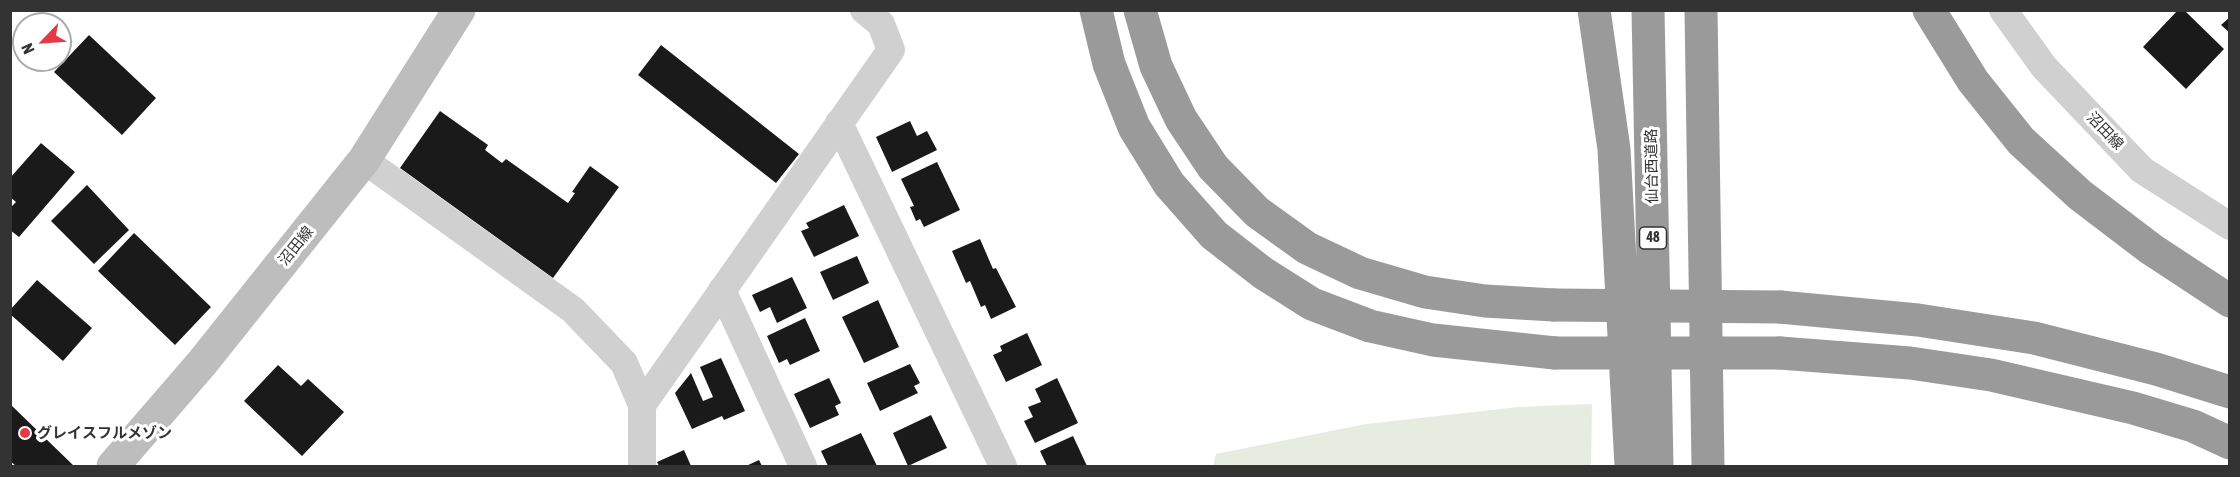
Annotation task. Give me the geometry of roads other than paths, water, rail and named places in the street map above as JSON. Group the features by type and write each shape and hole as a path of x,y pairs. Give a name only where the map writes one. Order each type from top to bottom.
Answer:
{"highway":[{"path":"1096,10 1109,64 1134,127 1169,184 1214,235 1263,273 1312,304 1370,326 1433,340 1555,353 1780,353 1911,363 1991,375 2133,408 2193,426 2229,443"},
{"path":"1140,10 1156,66 1181,119 1214,167 1257,212 1307,248 1360,273 1435,293 1485,302 1554,305 1780,307 1918,320 2034,338 2156,369 2229,393"},
{"path":"1594,10 1614,149 1631,466"},
{"name":"仙台西道路","path":"1648,10 1657,466"},
{"path":"1701,10 1708,466"},
{"path":"1929,10 1973,81 2021,141 2080,195 2124,229 2229,301"}],"street":[{"name":"沼田線","path":"113,466 202,363 364,160 459,10"},
{"path":"642,405 891,50 881,24 864,10"},
{"name":"沼田線","path":"2003,10 2044,67 2142,170 2229,226"},
{"path":"839,123 1003,466"},
{"path":"364,160 573,310 624,363 642,405 642,466"},
{"path":"722,290 803,466"}],"place":[{"name":"グレイスフルメゾン","path":"25,433"}]}
